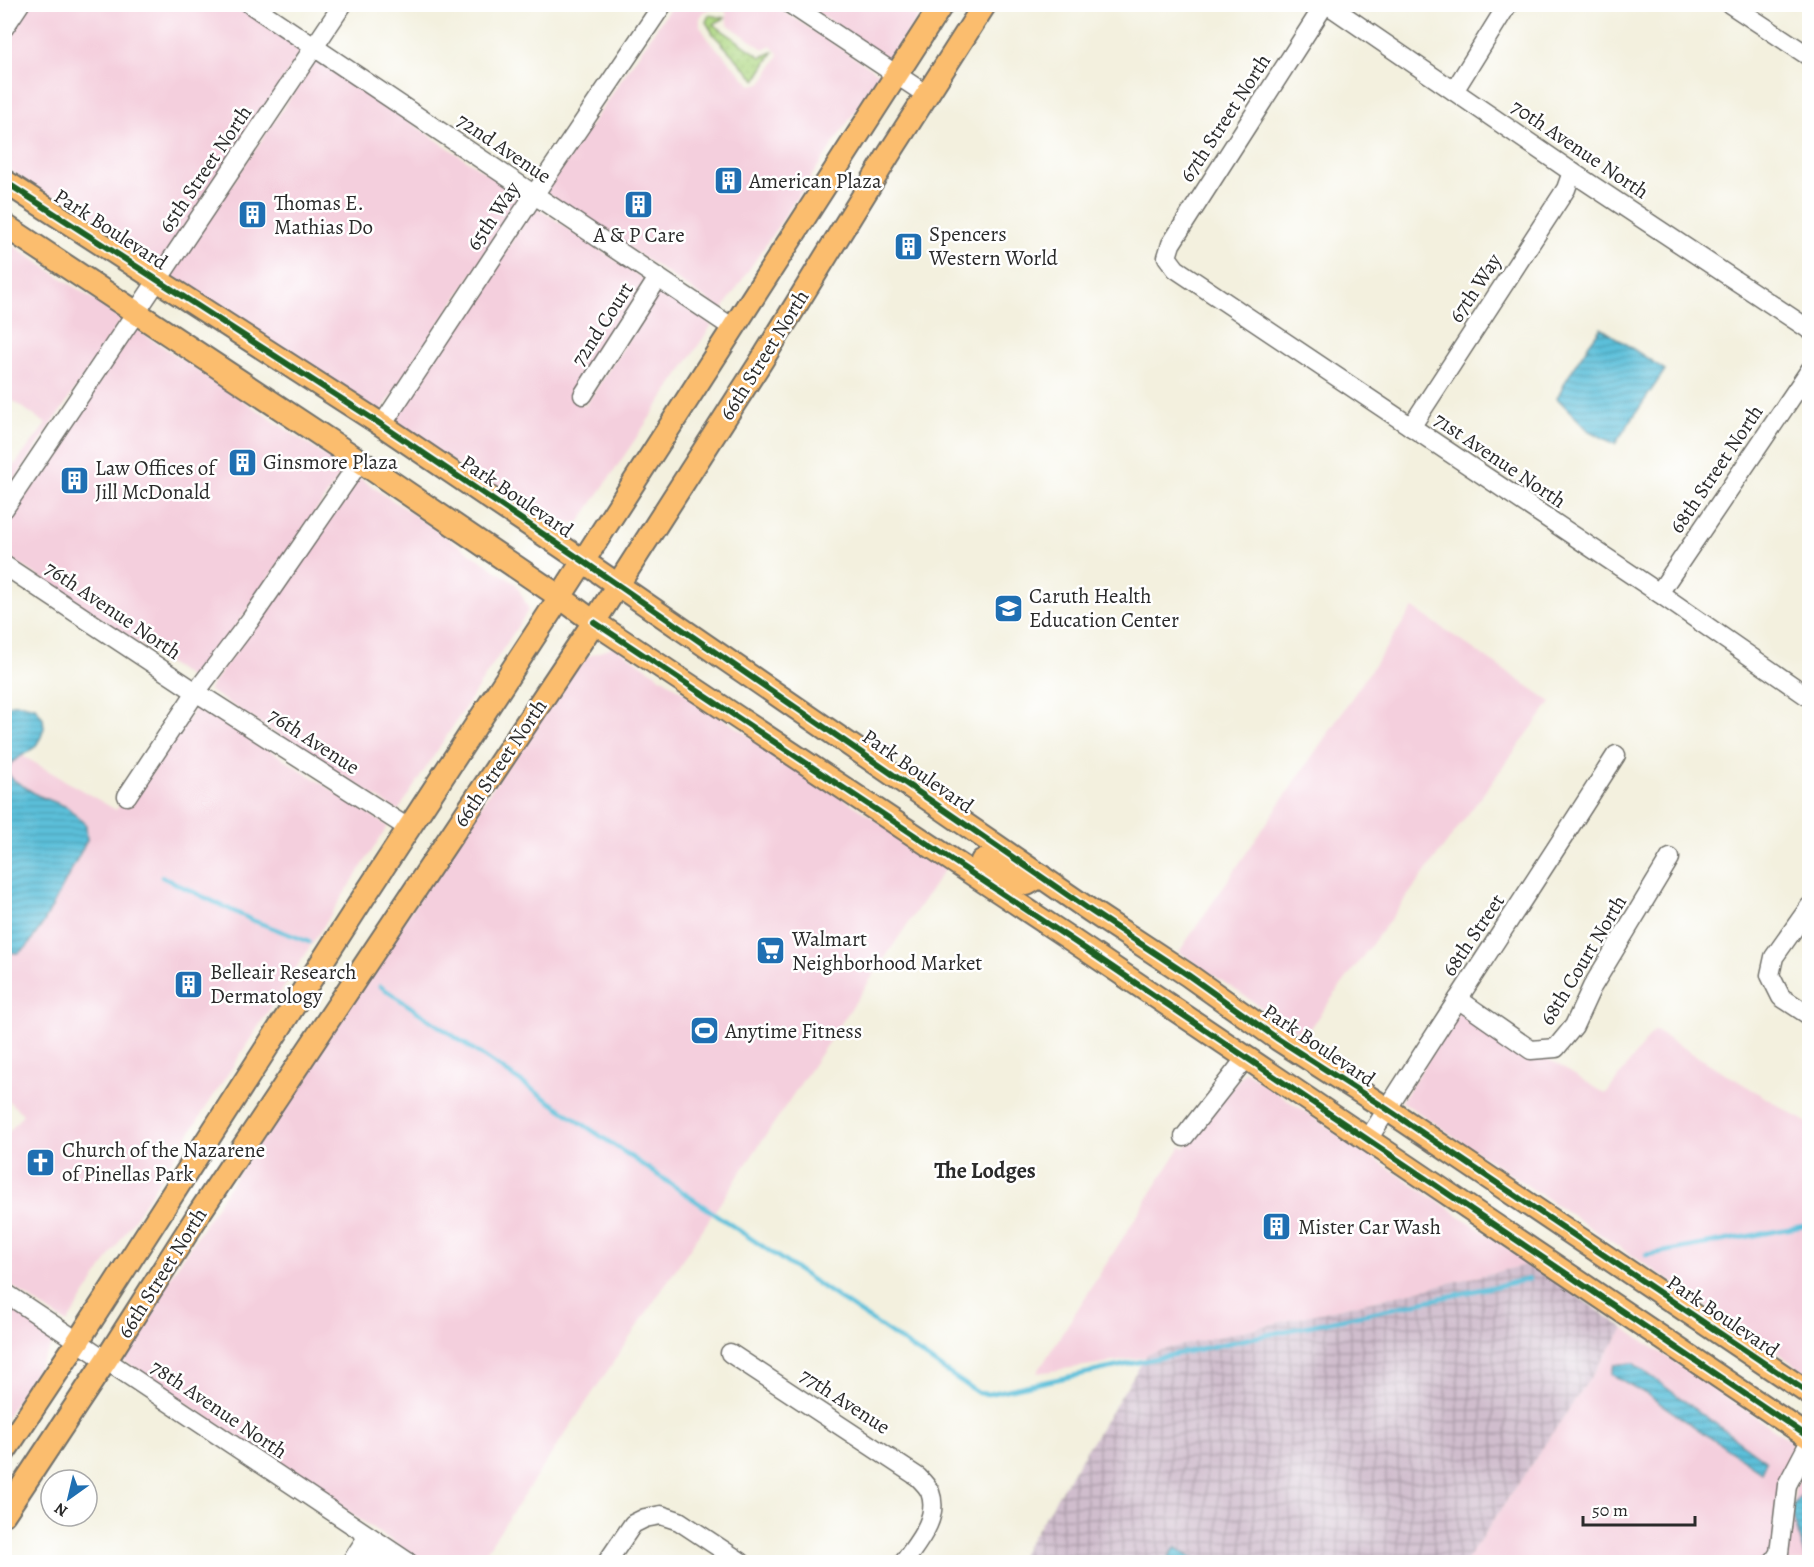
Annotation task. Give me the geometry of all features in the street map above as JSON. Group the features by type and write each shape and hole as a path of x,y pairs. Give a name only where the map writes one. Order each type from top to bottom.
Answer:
{"main road":[{"name":"66th Street North","path":"4,1452 942,4"},
{"name":"66th Street North","path":"4,1514 200,1212 594,622 762,360 985,4"},
{"name":"Park Boulevard","path":"4,181 382,425 1188,975 1278,1039 1387,1109 1809,1394"},
{"path":"4,225 360,461 594,622 1246,1058 1809,1439"},
{"path":"926,843 941,839 957,845 1005,877 1028,884 1041,876"}],"street":[{"path":"4,28 20,4"},
{"name":"72nd Avenue","path":"250,4 733,328"},
{"name":"65th Street North","path":"4,508 343,4"},
{"name":"65th Way","path":"382,425 663,4"},
{"path":"790,4 927,95"},
{"name":"70th Avenue North","path":"1326,4 1809,330"},
{"name":"67th Street North","path":"1167,257 1171,244 1326,4"},
{"path":"1454,91 1508,4"},
{"path":"1730,4 1809,57"},
{"name":"67th Way","path":"1411,428 1566,189 1572,172"},
{"name":"71st Avenue North","path":"1167,257 1176,268 1659,593 1809,698"},
{"name":"72nd Court","path":"583,395 658,278"},
{"name":"68th Street North","path":"1659,593 1809,370"},
{"path":"127,796 196,692 251,619 360,461"},
{"name":"76th Avenue North","path":"4,565 196,692"},
{"name":"76th Avenue","path":"196,692 408,828"},
{"name":"68th Street","path":"1367,1141 1616,755"},
{"name":"68th Court North","path":"1458,999 1531,1050 1556,1048 1574,1026 1592,987 1670,858"},
{"path":"1809,906 1774,957 1770,975 1781,997 1809,1016"},
{"path":"1184,1137 1246,1058"},
{"name":"78th Avenue North","path":"4,1292 408,1563"},
{"name":"77th Avenue","path":"730,1353 918,1477 930,1492 932,1510 928,1527 904,1563"},
{"path":"1773,1563 1779,1553 1787,1485 1809,1439"},
{"path":"607,1563 633,1524 653,1515 670,1517 679,1521 741,1563"},
{"path":"351,1563 375,1540"},
{"path":"369,1563 375,1540"}],"shaded area":[{"path":"235,4 303,50 157,268 5,167 4,42 29,5"},
{"path":"672,5 774,5 880,74 722,310 545,192","holes":["712,8 726,11 727,24 763,49 771,45 779,55 762,83 751,85 709,40 700,26 700,18 704,12"]},
{"path":"805,5 927,5 889,60"},
{"path":"316,59 523,198 380,413 170,276"},
{"path":"535,206 647,281 572,398 585,406 660,290 712,325 579,523 544,523 393,421"},
{"path":"5,240 122,319 5,495 4,479 46,424 5,395"},
{"path":"135,328 345,469 245,614 195,681 5,554 4,522"},
{"path":"358,477 516,584 529,609 398,811 208,690"},
{"path":"1413,608 1551,702 1304,1036 1179,952"},
{"path":"614,646 918,848 918,852 922,851 946,867 479,1562 423,1562 118,1357 335,1024 577,661"},
{"path":"198,704 388,826 67,1323 5,1282 4,1138 23,1114 5,1098 5,952 18,953 27,947 44,922 87,840 67,807 37,795 12,779 7,772 11,763 23,756 116,810 121,803 128,807"},
{"path":"1459,1011 1526,1057 1545,1057 1606,1094 1654,1030 1809,1124 1809,1374 1401,1101"},
{"path":"1245,1071 1531,1264 1148,1353 1146,1357 1037,1373 1181,1146 1185,1148"},
{"path":"1531,1264 1624,1328 1465,1562 1197,1562 1176,1547 1165,1562 1016,1562 1148,1353"},
{"path":"5,1302 57,1337 5,1419"},
{"path":"1624,1328 1799,1446 1772,1551 1763,1562 1465,1562","holes":["1615,1365 1761,1472 1646,1394 1612,1374"]},
{"path":"1809,1458 1809,1494 1804,1492 1793,1505 1795,1487"},
{"path":"1792,1514 1805,1558 1809,1562 1782,1562"}],"green space":[{"path":"709,15 725,18 713,24 761,57 773,52 756,80 714,35 706,22"}],"water":[{"path":"1601,328 1665,370 1615,444 1589,431 1557,398 1577,362"},
{"path":"11,704 35,707 43,718 44,728 35,747 11,763 7,772 12,779 37,795 67,807 86,825 87,840 44,922 27,947 18,953 4,952 4,709"},
{"path":"1633,1363 1766,1461 1761,1472 1646,1394 1611,1374 1614,1365"},
{"path":"1804,1492 1809,1494 1809,1561 1805,1558 1792,1514 1793,1505"},
{"path":"1176,1547 1197,1562 1165,1562"}],"waterway":[{"path":"162,877 252,920 309,942"},
{"path":"380,986 978,1393 988,1394 1530,1279"},
{"path":"1646,1255 1810,1225"}],"cycle path":[{"path":"4,181 382,425 1091,911 1188,975 1278,1039 1387,1109 1810,1394"},
{"path":"594,622 1072,940 1810,1438"}],"place":[{"name":"American Plaza","path":"728,181"},
{"name":"A & P Care","path":"639,204"},
{"name":"Thomas E. Mathias Do","path":"253,215"},
{"name":"Spencers Western World","path":"908,246"},
{"name":"Ginsmore Plaza","path":"242,462"},
{"name":"Law Offices of Jill McDonald","path":"74,480"},
{"name":"Caruth Health Education Center","path":"1008,608"},
{"name":"Walmart Neighborhood Market","path":"771,951"},
{"name":"Belleair Research Dermatology","path":"189,984"},
{"name":"Anytime Fitness","path":"704,1031"},
{"name":"Church of the Nazarene of Pinellas Park","path":"41,1162"},
{"name":"Mister Car Wash","path":"1277,1227"}],"district":[{"name":"The Lodges","path":"985,1170"}]}
